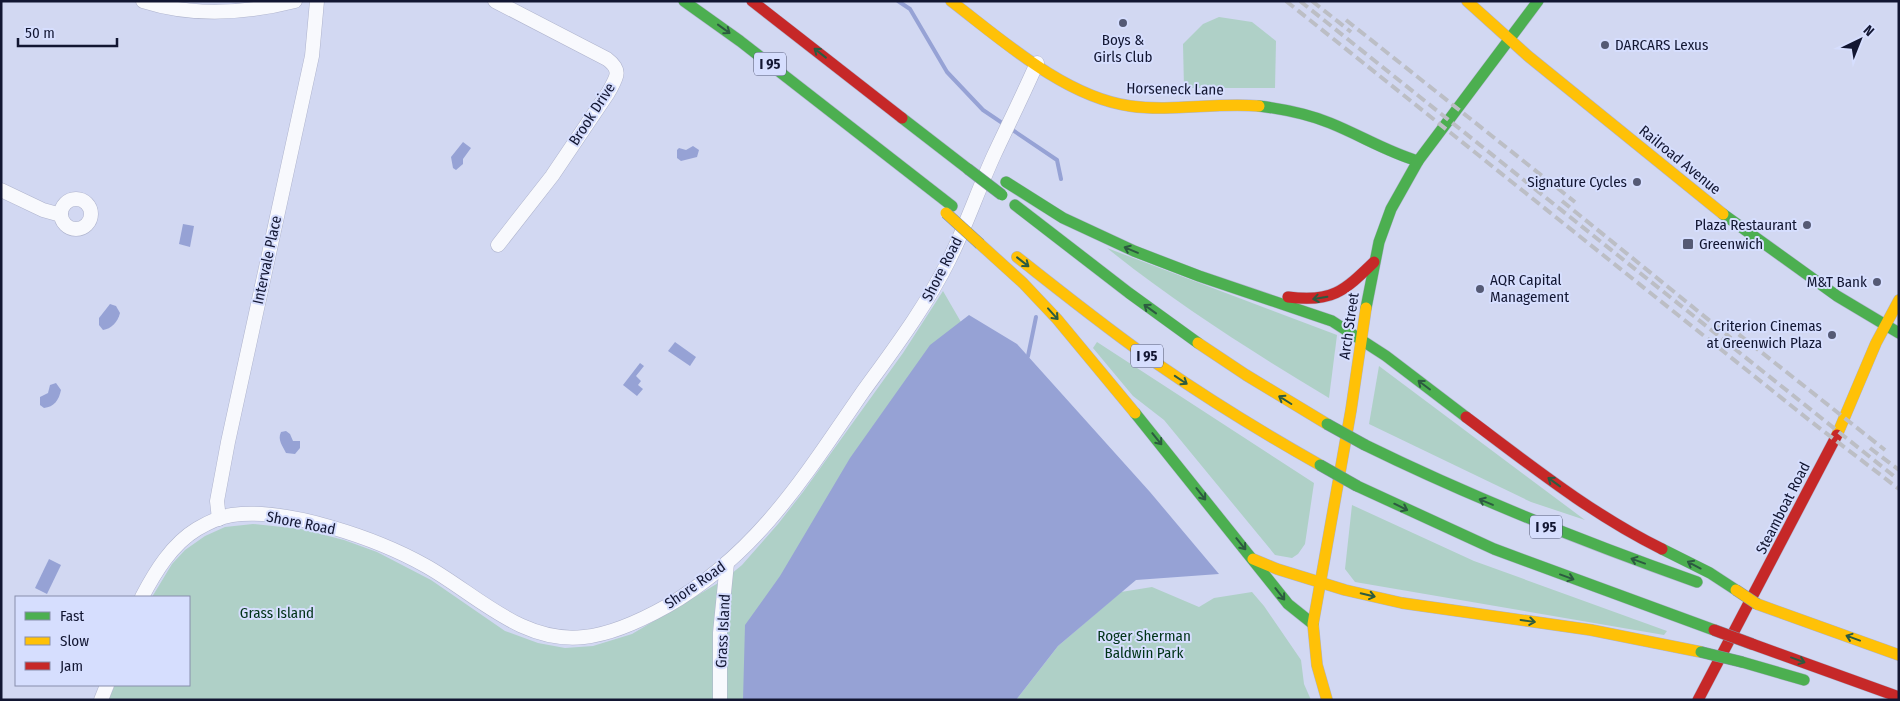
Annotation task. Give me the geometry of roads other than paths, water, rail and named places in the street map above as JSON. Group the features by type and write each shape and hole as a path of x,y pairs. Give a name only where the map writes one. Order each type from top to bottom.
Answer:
{"main road":[{"name":"I 95","path":"684,1 740,41 853,129 949,210 978,226"},
{"name":"I 95","path":"752,1 835,65 971,164 1002,195 1185,334 1256,382 1365,445 1424,474 1512,513 1602,548 1734,592"},
{"name":"Horseneck Lane","path":"951,1 1036,64 1069,84 1107,101 1129,106 1213,105 1275,108 1320,119 1389,151 1418,161"},
{"name":"Railroad Avenue","path":"1468,1 1510,39 1707,202 1837,296 1899,333"},
{"name":"Arch Street","path":"1327,700 1317,665 1313,624 1351,410 1374,262 1390,212 1418,161 1538,1"},
{"path":"971,164 1006,182 1055,213 1094,234 1141,255 1332,321 1362,339 1537,470 1629,533 1710,573 1734,592 1757,604 1899,654"},
{"path":"949,210 980,244 1041,301 1067,330 1288,604 1313,624"},
{"name":"I 95","path":"1007,249 1158,364 1238,417 1357,486 1494,549 1899,697"},
{"path":"1210,279 1273,295 1314,300 1340,292 1374,262"},
{"name":"Steamboat Road","path":"1698,700 1765,578 1838,434 1869,358 1899,300"},
{"path":"1252,558 1277,569 1345,590 1402,603 1591,630 1701,652 1816,683"}],"street":[{"path":"142,1 165,8 215,13 247,11 295,1"},
{"name":"Intervale Place","path":"219,519 217,501 228,442 312,56 317,1"},
{"name":"Brook Drive","path":"495,1 607,59 615,65 617,71 608,93 552,176 498,246"},
{"name":"Shore Road","path":"143,596 159,566 176,545 196,529 233,515 261,514 319,524 390,548 425,565 501,616 540,634 561,638 586,637 633,623 681,598 727,563 752,541 794,490 917,315 949,261 1036,64"},
{"path":"1,190 43,210 61,215"},
{"name":"Grass Island","path":"720,700 720,633 727,563"},
{"path":"101,700 107,686"}],"water":[{"path":"463,142 471,148 463,159 463,164 456,170 453,168 451,157"},
{"path":"693,146 699,150 697,157 681,161 677,158 677,150 679,148 686,150"},
{"path":"183,224 194,226 190,247 179,244"},
{"path":"110,304 116,306 120,313 114,324 103,330 99,325 99,318"},
{"path":"969,315 1017,344 1150,492 1219,574 1136,580 1058,646 1016,700 743,700 745,625 780,576 850,458 930,345"},
{"path":"675,342 696,357 690,366 668,351"},
{"path":"640,363 644,366 636,376 641,381 638,385 643,389 637,396 623,385"},
{"path":"56,383 61,390 59,397 53,405 44,408 40,405 40,397 48,393 50,385"},
{"path":"286,431 290,434 293,441 300,441 300,448 295,454 286,453 281,443 281,432"},
{"path":"49,559 61,565 47,594 35,588"}],"waterway":[{"path":"898,1 910,9 947,72 983,110 1057,160 1061,179"},
{"path":"1028,356 1036,317"}],"railway":[{"path":"1286,1 1809,420 1899,489"},
{"path":"1300,1 1895,477"},
{"path":"1312,1 1351,32"},
{"path":"1346,20 1575,202"},
{"path":"1562,201 1731,338"},
{"path":"1727,325 1885,450"},
{"path":"1870,448 1899,470"}],"place":[{"name":"Boys & Girls Club","path":"1123,23"},
{"name":"DARCARS Lexus","path":"1605,45"},
{"name":"Signature Cycles","path":"1637,182"},
{"name":"Plaza Restaurant","path":"1807,225"},
{"name":"Greenwich","path":"1688,244"},
{"name":"M&T Bank","path":"1877,282"},
{"name":"AQR Capital Management","path":"1480,289"},
{"name":"Criterion Cinemas at Greenwich Plaza","path":"1832,335"}],"park label":[{"name":"Roger Sherman Baldwin Park","path":"1144,644"}]}
